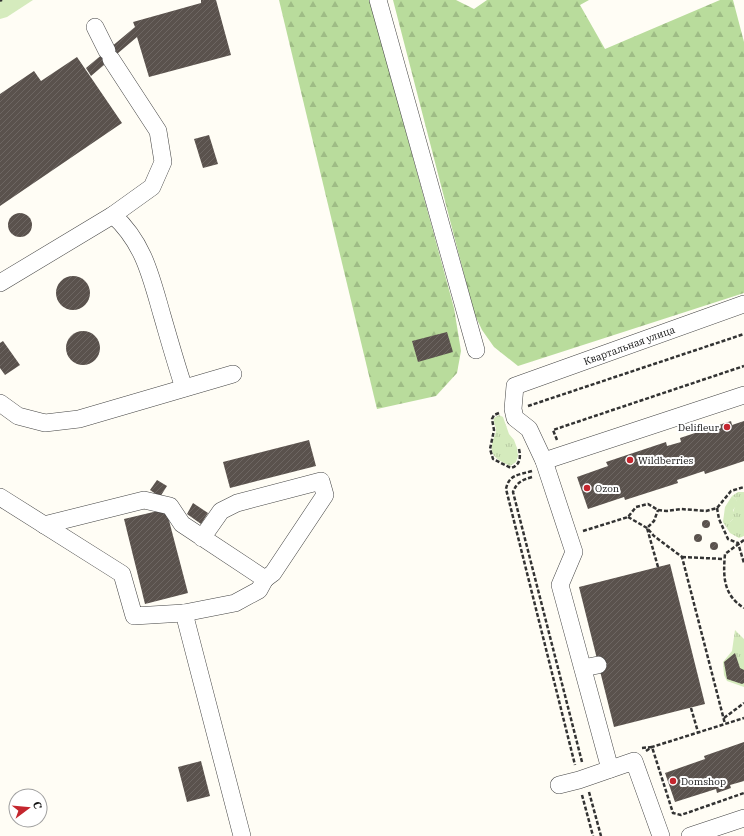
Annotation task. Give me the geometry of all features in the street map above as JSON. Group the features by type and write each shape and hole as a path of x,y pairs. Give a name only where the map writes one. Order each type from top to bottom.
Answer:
{"street":[{"path":"378,0 476,350"},
{"path":"0,283 113,215 152,187 163,162 158,131 109,55 95,27"},
{"path":"113,215 125,226 141,251 149,270 184,388"},
{"name":"Квартальная улица","path":"515,418 512,409 515,386 744,304"},
{"path":"0,403 18,416 45,423 79,419 233,374"},
{"path":"546,467 562,456 744,395"},
{"path":"515,418 530,430 546,467 574,552 560,585 590,666 599,699 610,769"},
{"path":"0,497 122,574 134,616 184,613 235,603 259,590 265,579 273,574 325,495 321,481 237,503 221,511 202,538"},
{"path":"44,525 144,500 170,506 182,524 265,579"},
{"path":"184,613 242,836"},
{"path":"559,785 582,779 634,761 661,836"},
{"path":"690,836 744,818"}],"path":[{"path":"519,447 520,459 518,464 511,468 493,459 490,454 490,443 494,430 492,418 494,415 498,413 504,416 507,422 515,418 521,409 744,334"},
{"path":"562,456 554,430 744,366"},
{"path":"546,467 521,480 516,485 513,492 582,779 593,836"},
{"path":"546,467 512,477 507,482 506,489 582,779 601,836"},
{"path":"581,532 628,517 636,507 648,504 658,510 667,511 681,509 706,511 717,508 731,491 744,487"},
{"path":"717,508 719,519 728,539 738,543"},
{"path":"647,528 654,521 658,510"},
{"path":"628,517 647,528 682,557 725,724"},
{"path":"647,528 658,567"},
{"path":"744,540 725,554 723,573 729,594 744,608"},
{"path":"738,543 744,563"},
{"path":"682,557 724,559"},
{"path":"724,718 744,703"},
{"path":"691,708 698,733"},
{"path":"634,761 652,747 744,718"},
{"path":"652,747 673,813 681,815 744,793"}],"green space":[{"path":"0,0 33,0 7,17 0,19"},
{"path":"279,0 370,0 454,308 461,351 457,373 436,396 377,409"},
{"path":"393,0 456,0 474,9 487,0 589,0 580,5 605,49 720,0 733,0 744,42 744,293 518,366 494,347 482,330 474,313"},
{"path":"499,415 503,417 509,434 514,440 517,448 518,456 516,462 510,466 498,459 492,450 496,432 494,418"},
{"path":"738,492 744,492 744,536 739,538 730,533 723,522 730,522 733,519 736,499 732,496"},
{"path":"732,496 736,499 736,506 733,510 733,519 730,522 723,522 725,507"},
{"path":"735,630 744,639 744,687 727,681 724,675 723,662 732,651"}],"building":[{"path":"201,0 216,0 231,55 149,77 137,37 91,76 86,68 135,27 133,22 201,3"},
{"path":"77,57 122,123 0,206 0,94 34,71 41,81"},
{"path":"209,135 218,164 203,168 194,139"},
{"path":"20,213 25,214 31,220 31,230 25,236 20,237 15,236 9,230 8,225 9,220 15,214"},
{"path":"70,276 76,276 80,277 87,283 90,293 89,300 83,307 76,310 70,310 66,309 59,303 56,296 56,290 57,286 63,279"},
{"path":"80,331 86,331 90,332 97,338 100,348 99,355 93,362 86,365 80,365 76,364 69,358 66,351 66,345 67,341 73,334"},
{"path":"447,332 453,352 418,362 412,341"},
{"path":"3,341 20,365 5,375 0,368 0,343"},
{"path":"731,421 732,425 744,421 744,461 705,474 704,471 677,480 678,483 625,500 624,497 588,509 577,477 608,466 606,462 666,442 667,446 681,442 680,438"},
{"path":"309,440 316,466 230,488 223,462"},
{"path":"157,480 167,486 160,497 150,490"},
{"path":"193,503 208,513 201,524 187,514"},
{"path":"166,509 188,593 145,604 124,519"},
{"path":"704,520 708,520 710,524 708,528 704,528 702,526 702,522"},
{"path":"696,534 700,534 702,538 700,542 696,542 694,540 694,536"},
{"path":"712,542 716,542 718,546 716,550 712,550 710,548 710,544"},
{"path":"670,564 705,704 614,727 579,587"},
{"path":"735,653 740,668 744,670 744,683 742,684 727,679 724,662"},
{"path":"744,742 744,781 730,785 731,788 717,793 716,789 675,802 665,773 705,759 704,756"},
{"path":"201,761 210,796 187,802 178,767"}],"place":[{"name":"Delifleur","path":"727,427"},
{"name":"Wildberries","path":"630,460"},
{"name":"Ozon","path":"587,488"},
{"name":"Domshop","path":"673,781"}]}
